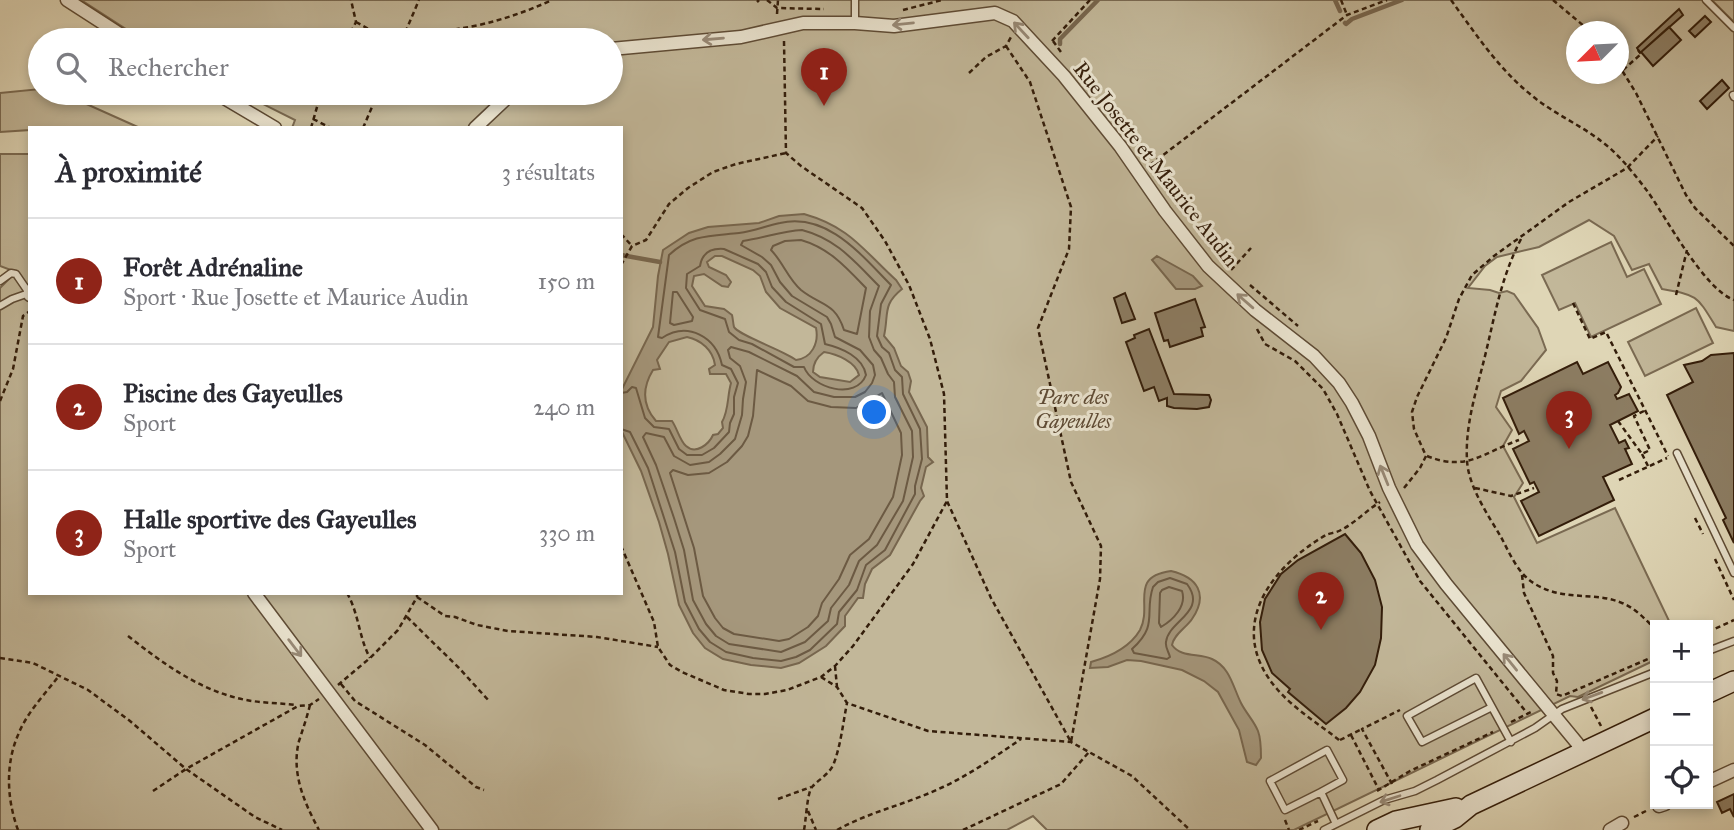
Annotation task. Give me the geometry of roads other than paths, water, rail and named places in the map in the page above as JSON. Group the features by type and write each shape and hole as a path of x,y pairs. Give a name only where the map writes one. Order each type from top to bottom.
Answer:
{"street":[{"path":"66,0 110,28"},
{"name":"Rue Josette et Maurice Audin","path":"623,48 741,37 803,23 894,26 995,13 1013,21 1064,76 1120,146 1165,211 1208,266 1255,310 1314,356 1339,383 1369,436 1393,495 1418,545 1446,584 1577,743 1582,753"},
{"path":"236,105 272,126"},
{"path":"477,126 499,105"},
{"path":"255,595 432,830"},
{"path":"1713,691 1734,681"},
{"path":"1377,830 1395,821 1471,805 1650,720"},
{"path":"1713,780 1734,770"},
{"path":"1430,830 1455,818 1471,805"},
{"path":"1610,830 1623,827"}],"lane":[{"path":"855,0 855,23"},
{"path":"1706,0 1734,28"},
{"path":"1,279 11,273 16,274 28,290"},
{"path":"0,306 28,294"},
{"path":"1677,453 1734,573"},
{"path":"1713,649 1734,641"},
{"path":"1325,830 1384,800 1415,792 1511,742 1550,710 1650,674"},
{"path":"1492,707 1422,742 1407,716 1476,678 1492,707 1503,727 1511,742"},
{"path":"1327,750 1343,780 1321,792 1285,810 1270,781 1327,750"},
{"path":"1321,792 1336,824"}],"water":[{"path":"804,214 820,219 845,233 865,249 896,280 902,289 891,300 887,310 884,336 894,348 901,366 908,372 911,381 909,392 927,427 928,457 933,462 926,467 921,488 924,496 890,555 872,569 865,584 863,598 858,598 845,616 845,626 826,646 799,663 781,668 723,659 705,648 693,633 679,605 659,522 641,471 623,434 623,387 653,327 663,250 689,233 708,227 759,223 779,216","holes":["715,256 722,256 753,270 760,276 766,292 780,308 816,328 815,344 810,353 796,360 737,330 732,315 724,309 705,306 692,286 694,276 704,274 728,287 731,282 726,275 709,267 707,262","687,337 709,350 715,365 709,369 710,374 726,374 731,383 723,428 698,449 684,444 672,421 656,421 648,409 645,396 653,370 660,369 657,360 669,342","824,352 845,359 854,366 859,375 850,382 820,377 813,369 816,360"]},
{"path":"1157,256 1193,276 1202,286 1195,289 1176,289 1152,260"},
{"path":"1171,571 1194,582 1200,594 1197,610 1172,645 1185,654 1212,659 1227,672 1259,734 1261,758 1256,765 1247,762 1239,730 1218,692 1204,681 1182,670 1141,661 1127,660 1108,667 1090,668 1091,662 1118,650 1136,636 1143,621 1146,586 1150,579 1158,574"}],"waterway":[{"path":"1060,44 1060,39 1098,0"},
{"path":"1335,0 1340,11"},
{"path":"1345,23 1402,0"},
{"path":"1710,0 1734,24"},
{"path":"623,255 660,262"}],"place":[{"name":"Forêt Adrénaline","path":"824,106"},
{"name":"Halle sportive des Gayeulles","path":"1569,449"},
{"name":"Piscine des Gayeulles","path":"1321,630"}],"park label":[{"name":"Parc des Gayeulles","path":"1073,409"}]}
